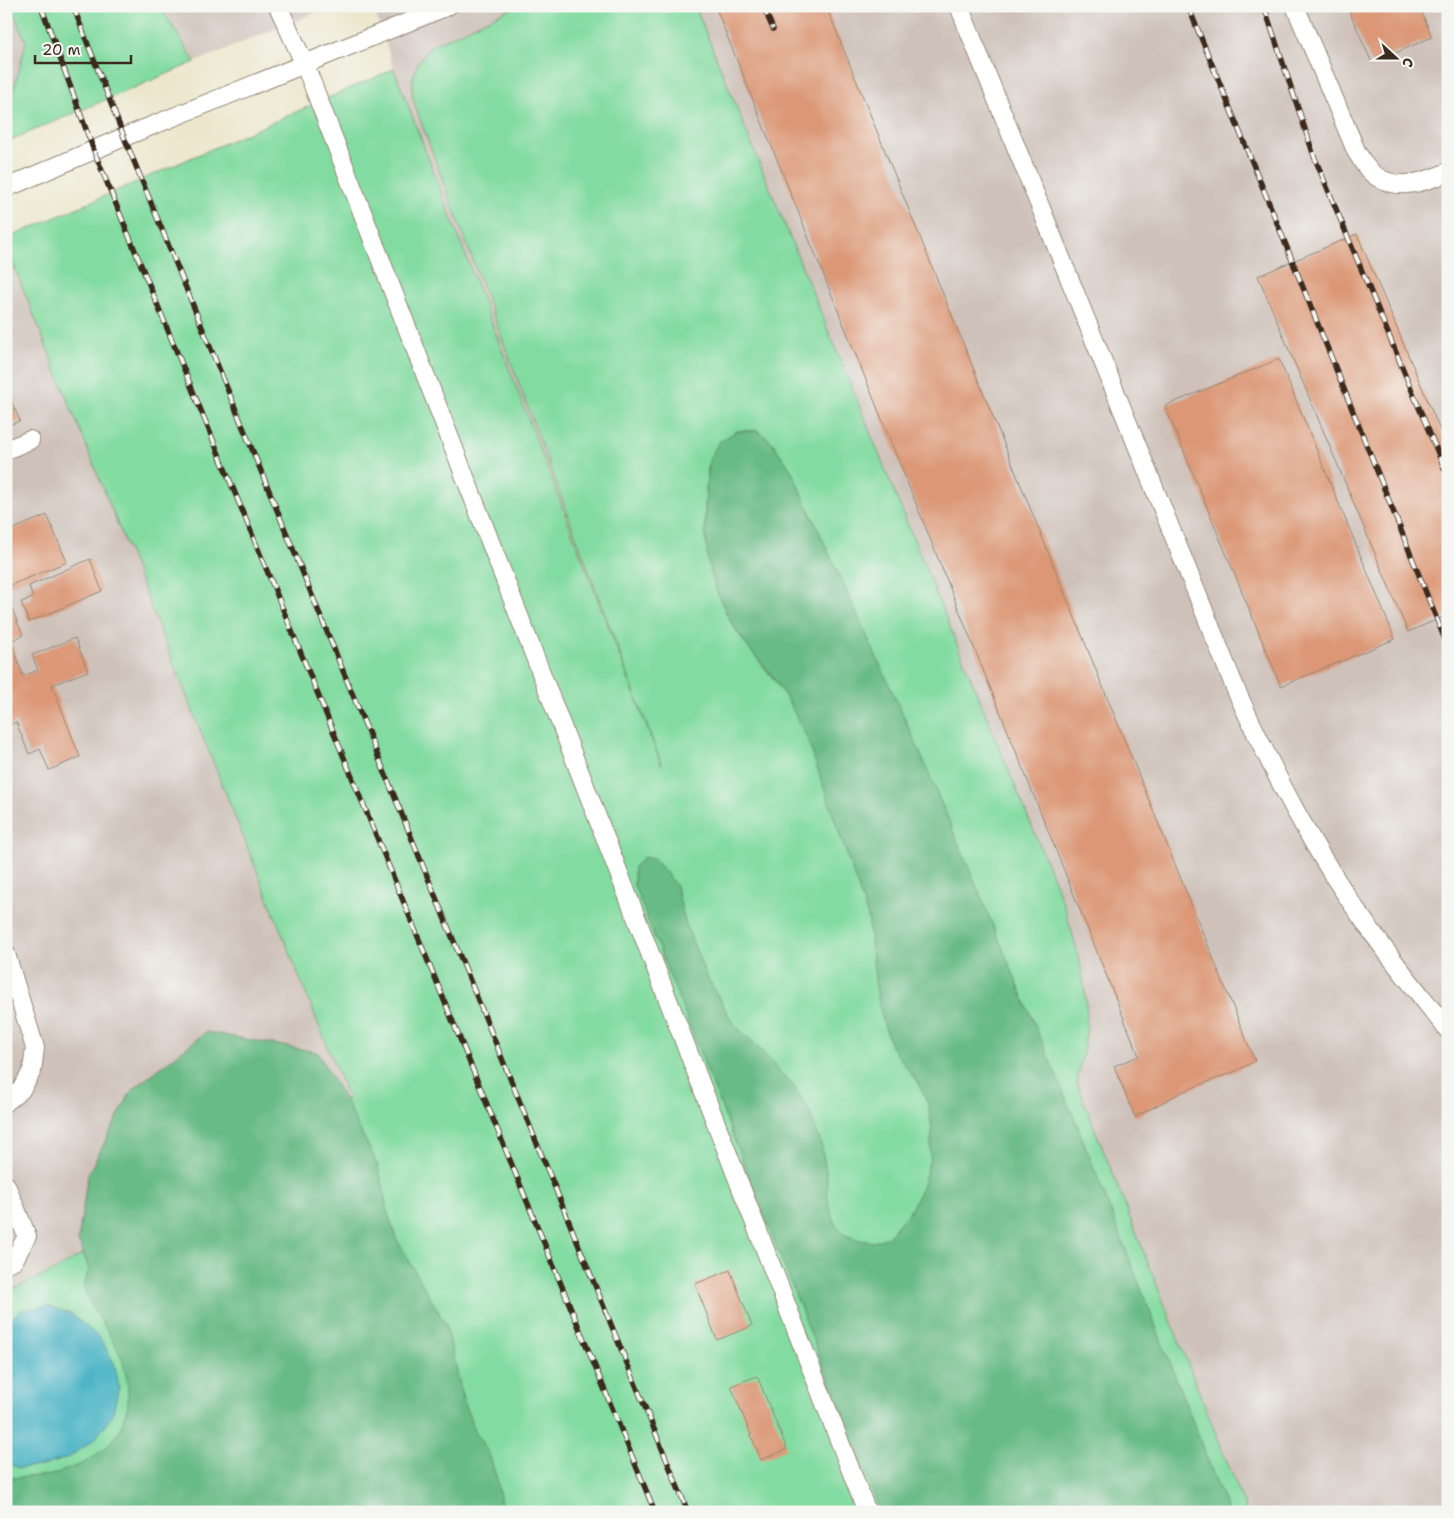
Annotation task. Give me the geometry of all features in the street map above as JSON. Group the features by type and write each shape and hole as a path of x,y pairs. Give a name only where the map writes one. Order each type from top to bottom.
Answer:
{"lane":[{"path":"278,6 305,65 867,1512"},
{"path":"6,188 124,137 448,6"},
{"path":"959,6 1236,690 1264,753 1299,819 1333,874 1369,928 1448,1030"},
{"path":"1295,6 1357,153 1369,170 1385,181 1407,185 1428,181 1448,172"},
{"path":"6,450 30,440"},
{"path":"6,954 35,1048 32,1071 21,1090 6,1102"},
{"path":"6,1185 26,1236 14,1260 6,1263"}],"shaded area":[{"path":"6,6 11,6 26,42 6,119"},
{"path":"160,6 332,6 195,62"},
{"path":"373,6 1448,6 1448,1512 1247,1512 906,653 662,766 394,69"},
{"path":"6,246 348,1099 54,1271 6,1292"}],"green space":[{"path":"11,6 160,6 195,62 6,142 6,119 26,42"},
{"path":"516,6 695,6 1064,905 1081,968 1086,1001 1086,1034 1077,1084 1247,1512 6,1512 6,1292 54,1271 348,1098 6,246 6,239 394,69 662,766 412,96 413,77 418,62 431,46","holes":["737,431 758,431 772,442 791,706 785,695 731,622 716,589 708,554 705,499 710,458"]},
{"path":"737,431 758,431 772,442 791,470 919,750 1080,1132 1228,1512 881,1512 634,885 634,867 644,857 656,860 676,886 685,922 704,971 734,1025 753,1042 795,1088 809,1111 821,1143 827,1177 828,1201 834,1222 845,1235 860,1240 874,1242 888,1237 909,1212 922,1188 930,1159 932,1130 928,1103 918,1083 891,1046 882,1018 876,988 868,917 807,738 788,700 731,622 717,592 708,563 705,530 706,488 710,458 719,442"},
{"path":"206,1032 317,1052 347,1104 377,1164 387,1210 396,1238 446,1325 465,1406 475,1431 489,1454 497,1479 502,1512 6,1512 6,1477 51,1475 82,1464 105,1449 120,1430 128,1405 128,1383 122,1358 88,1300 84,1285 89,1269 78,1240 88,1174 132,1090"}],"water":[{"path":"47,1306 71,1314 100,1338 114,1363 119,1387 112,1416 95,1439 70,1457 43,1466 19,1468 6,1463 6,1323 21,1310"}],"building":[{"path":"715,6 826,6 1255,1061 1236,1071 1182,1092 1135,1117 1114,1066 1139,1056"},
{"path":"1347,6 1419,6 1432,37 1372,63"},
{"path":"1357,234 1448,449 1448,615 1408,632 1258,276"},
{"path":"1279,359 1395,639 1281,686 1165,406"},
{"path":"6,390 20,421 6,426"},
{"path":"47,515 67,562 6,587 6,532"},
{"path":"90,559 102,591 29,622 21,602 33,598 29,586"},
{"path":"6,595 23,635 11,641 23,676 38,670 32,655 75,638 88,671 52,685 80,757 49,770 40,749 29,754 16,722 6,727"},
{"path":"730,1270 752,1326 717,1340 695,1284"},
{"path":"757,1376 787,1449 761,1460 731,1386"}],"railway":[{"path":"41,6 94,151 655,1512"},
{"path":"73,6 124,137 688,1512"},
{"path":"763,6 773,29"},
{"path":"1188,6 1448,647"},
{"path":"1264,6 1314,156 1448,477"}]}
